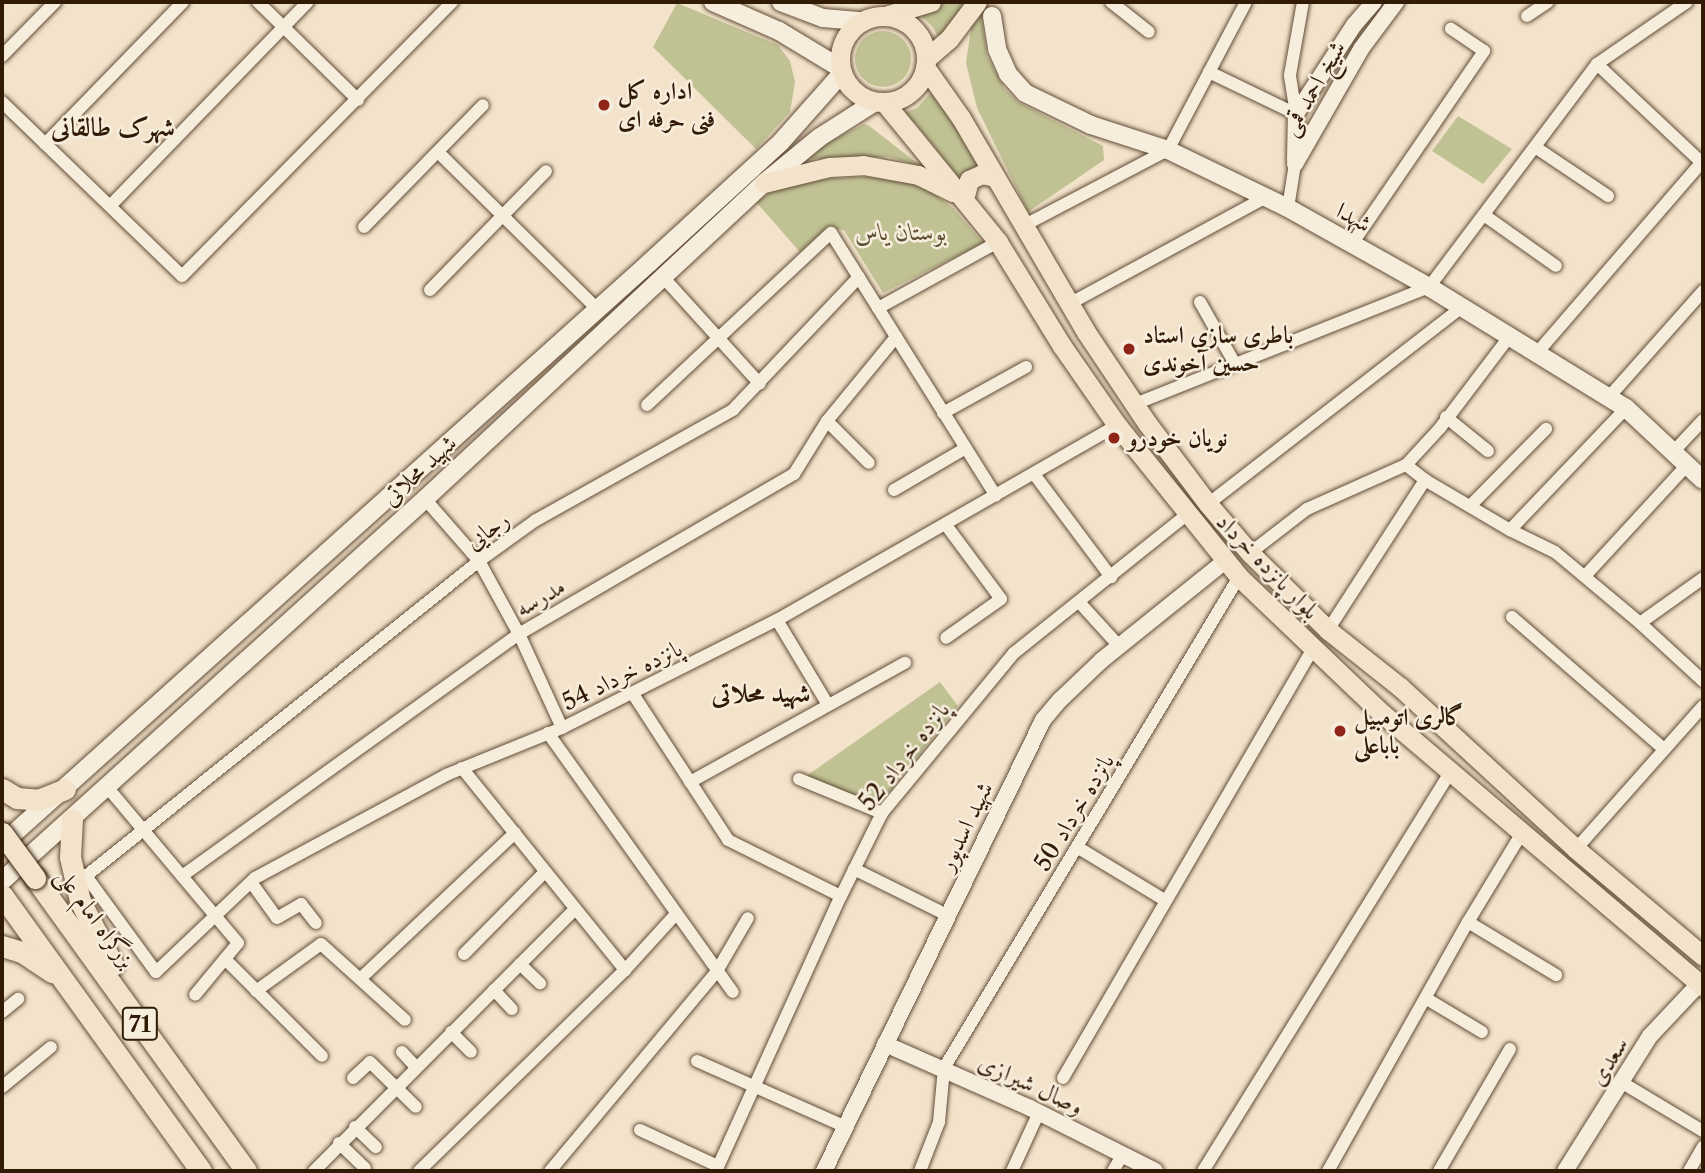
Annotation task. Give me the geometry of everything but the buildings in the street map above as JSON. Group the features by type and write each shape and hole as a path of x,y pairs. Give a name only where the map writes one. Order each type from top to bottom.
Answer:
{"highway":[{"path":"2,789 17,797 38,800 65,789"},
{"path":"72,820 70,857 80,901 89,924 121,977 186,1067 203,1112"},
{"name":"بزرگراه امام علی","path":"2,833 246,1171"},
{"name":"71","path":"2,891 201,1171"},
{"path":"2,946 22,952 68,984"}],"main road":[{"path":"713,2 797,41 841,70 856,93 879,102 900,99 911,92 920,82 926,63 925,48 915,29 888,15"},
{"path":"781,2 823,18 861,21 931,2"},
{"path":"926,63 949,39 975,4"},
{"name":"شهدا","path":"975,4 988,11 994,9 998,49 1007,74 1025,93 1091,125 1168,150 1266,197 1429,287 1626,408 1703,480"},
{"path":"797,41 811,27 809,14"},
{"path":"841,70 841,46 852,28 861,21"},
{"name":"بلوار پانزده خرداد","path":"926,63 1069,304 1135,404 1208,504 1250,553 1328,630 1400,687 1576,849 1703,956"},
{"name":"شهید محلاتی","path":"2,844 775,146 841,70"},
{"name":"بلوار پانزده خرداد","path":"879,102 998,242 1062,346 1117,425 1186,515 1239,578 1450,772 1701,985"},
{"name":"شهید محلاتی","path":"2,891 72,820 425,499 764,183 820,137 879,102"},
{"path":"800,119 813,123 820,137"},
{"path":"764,183 829,167 863,165 918,175 962,197 970,180 982,174 995,177"}],"street":[{"path":"2,56 55,2"},
{"path":"45,144 183,2"},
{"path":"258,2 358,100"},
{"path":"110,206 308,2"},
{"path":"2,102 182,276 452,2"},
{"path":"1111,2 1149,32"},
{"path":"1024,226 1168,150 1246,2"},
{"path":"1296,114 1290,75 1303,2"},
{"name":"شیخ احمد قمی","path":"1288,208 1295,164 1296,114 1354,25 1374,2"},
{"name":"شیخ احمد قمی","path":"1295,164 1361,49 1396,2"},
{"path":"1527,16 1548,2"},
{"path":"1135,404 1234,362 1429,287 1597,64 1687,2"},
{"path":"1352,244 1484,51 1451,29"},
{"path":"1537,353 1702,163 1597,64"},
{"path":"1209,72 1296,114"},
{"path":"364,227 483,105"},
{"path":"1535,147 1608,196"},
{"path":"438,152 597,309"},
{"path":"430,290 546,172"},
{"path":"1069,304 1266,197"},
{"path":"1484,215 1556,266"},
{"path":"647,405 831,233 996,496"},
{"path":"878,308 998,242"},
{"path":"663,277 760,384"},
{"name":"رجایی","path":"156,972 86,876 479,561 536,520 733,410 859,277"},
{"path":"1609,397 1703,291"},
{"path":"1200,302 1234,362"},
{"path":"1208,504 1461,308"},
{"name":"مدرسه","path":"182,876 519,634 794,474 827,421 896,337"},
{"path":"1250,553 1307,509 1406,464 1509,337"},
{"path":"943,412 1026,367"},
{"path":"1510,530 1626,408"},
{"path":"1446,417 1488,451"},
{"path":"1674,451 1703,420"},
{"path":"827,421 869,463"},
{"name":"پانزده خرداد 54","path":"156,972 251,883 462,768 562,728 777,620 1117,425"},
{"path":"1471,505 1546,429"},
{"path":"894,490 966,448"},
{"path":"1406,464 1425,480 1510,530 1555,552 1640,622 1703,681"},
{"path":"1585,576 1687,465"},
{"path":"1034,474 1111,577"},
{"path":"1328,630 1425,480"},
{"path":"425,499 479,561 519,634 562,728"},
{"name":"پانزده خرداد 52","path":"717,1169 841,895 882,813 1014,653 1186,515"},
{"path":"946,525 1001,599 946,638"},
{"name":"شهید اسدپور","path":"824,1171 1044,720 1060,699 1119,646 1225,561"},
{"name":"پانزده خرداد 50","path":"944,1068 1239,578"},
{"path":"1640,622 1703,578"},
{"path":"1079,602 1119,646"},
{"path":"1512,617 1664,749"},
{"path":"777,620 828,705"},
{"path":"1063,1079 1313,648"},
{"path":"690,782 905,663"},
{"path":"633,694 728,839 841,895"},
{"path":"1576,849 1703,706"},
{"path":"548,733 733,992"},
{"path":"462,768 625,970"},
{"path":"1203,1171 1450,772"},
{"path":"799,779 882,813"},
{"path":"108,788 238,943 195,995"},
{"path":"360,979 514,833"},
{"path":"1328,1171 1468,922 1522,833"},
{"path":"1077,847 1166,901"},
{"path":"854,869 947,915"},
{"path":"464,954 545,872"},
{"path":"251,883 277,918 301,904 316,923"},
{"path":"313,1170 575,909"},
{"path":"419,1171 625,970 676,914"},
{"path":"550,1171 717,971 748,918"},
{"path":"1468,922 1556,975"},
{"path":"256,991 321,944 405,1020"},
{"path":"225,959 322,1056"},
{"path":"520,964 540,983"},
{"name":"سعدی","path":"1565,1171 1650,1037 1701,985"},
{"path":"494,990 512,1009"},
{"path":"2,1012 18,999"},
{"path":"1427,999 1482,1032"},
{"path":"451,1032 471,1052"},
{"name":"وصال شیرازی","path":"886,1044 1039,1112 1155,1171"},
{"path":"2,1087 51,1047"},
{"path":"1438,1171 1510,1049"},
{"path":"402,1052 416,1067"},
{"path":"697,1061 846,1127"},
{"path":"353,1078 370,1062 416,1107"},
{"path":"920,1171 939,1122 944,1068"},
{"path":"1622,1082 1703,1131"},
{"path":"1012,1171 1039,1112"},
{"path":"355,1128 376,1147"},
{"path":"640,1130 717,1169"},
{"path":"339,1143 365,1168"},
{"path":"1689,1171 1703,1147"},
{"path":"1113,1171 1123,1154"}],"green space":[{"path":"948,2 967,2 940,40 932,26 919,14"},
{"path":"677,3 778,45 790,61 795,82 790,112 756,149 653,47"},
{"path":"981,12 987,56 1004,88 1018,102 1103,146 1104,160 1028,212 977,108 966,63 972,21"},
{"path":"877,31 889,31 899,35 907,43 911,59 907,75 899,83 889,87 877,87 867,83 859,75 855,65 855,53 859,43 867,35"},
{"path":"936,87 985,168 957,176 916,124 903,113 917,108"},
{"path":"1458,116 1512,149 1483,184 1432,151"},
{"path":"864,124 921,166 889,157 811,159 810,156 836,138"},
{"name":"بوستان یاس","path":"869,177 902,180 930,191 953,208 983,243 883,293 844,230 826,229 800,252 756,202 774,190 814,179"},
{"path":"940,682 958,706 878,806 805,777"}],"place":[{"name":"اداره کل فنی حرفه ای","path":"604,105"},
{"name":"باطری سازی استاد حسین آخوندی","path":"1129,349"},
{"name":"نویان خودرو","path":"1114,438"},
{"name":"گالری اتومبیل باباعلی","path":"1340,731"}],"district":[{"name":"شهرک طالقانی","path":"113,128"},
{"name":"شهید محلاتی","path":"761,694"}]}
